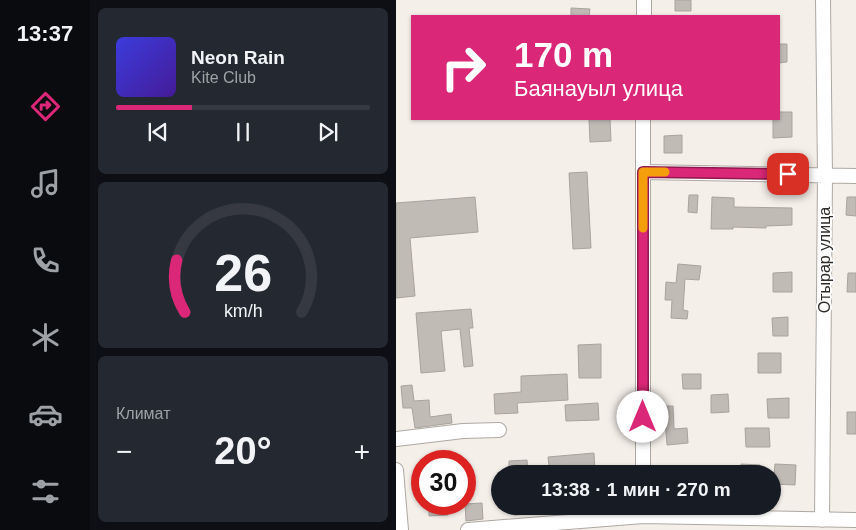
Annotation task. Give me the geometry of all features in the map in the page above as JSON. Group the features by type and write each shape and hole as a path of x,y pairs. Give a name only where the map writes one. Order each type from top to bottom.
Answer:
{"street":[{"path":"644,0 644,15"},
{"name":"Отырар улица","path":"822,520 823,0"},
{"path":"643,120 643,465"},
{"path":"643,172 856,176"},
{"path":"396,439 463,431 499,430"},
{"path":"396,470 399,529"},
{"path":"468,530 606,515"},
{"path":"723,515 856,520"}],"building":[{"path":"675,0 691,0 691,11 675,11"},
{"path":"571,8 590,9 589,15 571,15"},
{"path":"780,44 787,44 787,62 780,63"},
{"path":"780,112 792,112 792,137 773,138 773,120 780,120"},
{"path":"589,120 610,120 611,141 590,142"},
{"path":"682,135 682,153 664,153 664,136"},
{"path":"587,172 591,248 573,249 569,173"},
{"path":"689,195 698,195 697,213 688,212"},
{"path":"475,197 478,232 410,238 415,296 396,298 396,203"},
{"path":"712,197 734,198 734,207 792,208 792,225 766,226 766,228 733,227 733,229 711,229"},
{"path":"847,197 856,197 856,216 846,215"},
{"path":"678,264 701,266 699,280 685,279 683,310 688,311 687,319 671,318 672,300 665,300 666,282 676,283"},
{"path":"792,272 792,292 773,292 773,273"},
{"path":"848,273 856,273 856,292 847,292"},
{"path":"471,309 473,328 469,328 473,366 464,367 460,329 441,331 445,371 421,373 416,313"},
{"path":"788,317 788,336 773,336 772,318"},
{"path":"601,344 601,378 579,378 578,345"},
{"path":"758,353 781,353 781,373 758,373"},
{"path":"567,374 568,400 517,403 518,413 495,414 494,394 521,392 521,376"},
{"path":"682,374 701,374 701,389 683,389"},
{"path":"412,385 414,401 429,400 430,417 451,414 452,423 415,428 412,408 403,408 401,386"},
{"path":"728,394 729,412 711,413 711,395"},
{"path":"789,398 789,418 768,418 767,399"},
{"path":"598,403 599,420 566,421 565,405"},
{"path":"658,406 673,406 674,429 687,428 688,443 667,445 665,419 658,420"},
{"path":"847,412 856,412 856,434 847,434"},
{"path":"745,428 769,428 770,447 746,447"},
{"path":"594,453 595,465 549,465 548,457"},
{"path":"527,460 527,465 509,465 509,461"},
{"path":"775,464 796,465 795,485 781,484 781,465"},
{"path":"476,503 482,503 483,519 466,521 466,515 476,515"}],"slow traffic":[{"path":"643,228 643,172 665,172"}],"route":[{"path":"643,417 643,172 788,174"}]}
